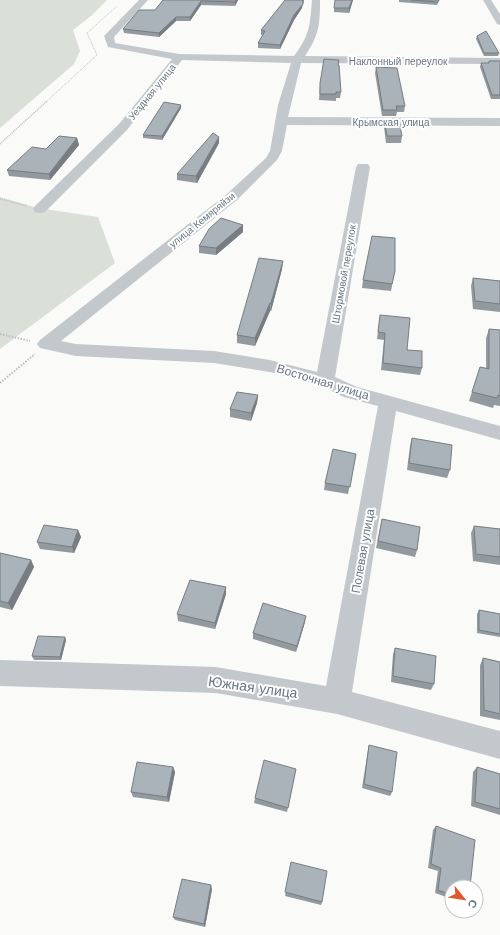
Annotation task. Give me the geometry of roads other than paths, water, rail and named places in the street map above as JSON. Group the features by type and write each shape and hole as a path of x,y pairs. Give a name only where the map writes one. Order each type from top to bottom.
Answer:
{"street":[{"path":"144,0 109,36 111,45 179,57"},
{"name":"улица Кемяряйзи","path":"46,344 232,197 271,160 276,151 284,105 297,60 309,43 315,26 316,0"},
{"path":"487,0 500,22"},
{"name":"Уездная улица","path":"40,209 124,127 179,57 297,60"},
{"name":"Наклонный переулок","path":"297,60 500,61"},
{"name":"Крымская улица","path":"282,121 500,122"},
{"name":"Штормовой переулок","path":"325,380 363,167"},
{"name":"Восточная улица","path":"46,344 76,350 214,357 270,366 325,380 351,392 500,433"},
{"name":"Полевая улица","path":"337,701 388,402"},
{"name":"Южная улица","path":"0,673 216,680 337,701 500,745"}]}
